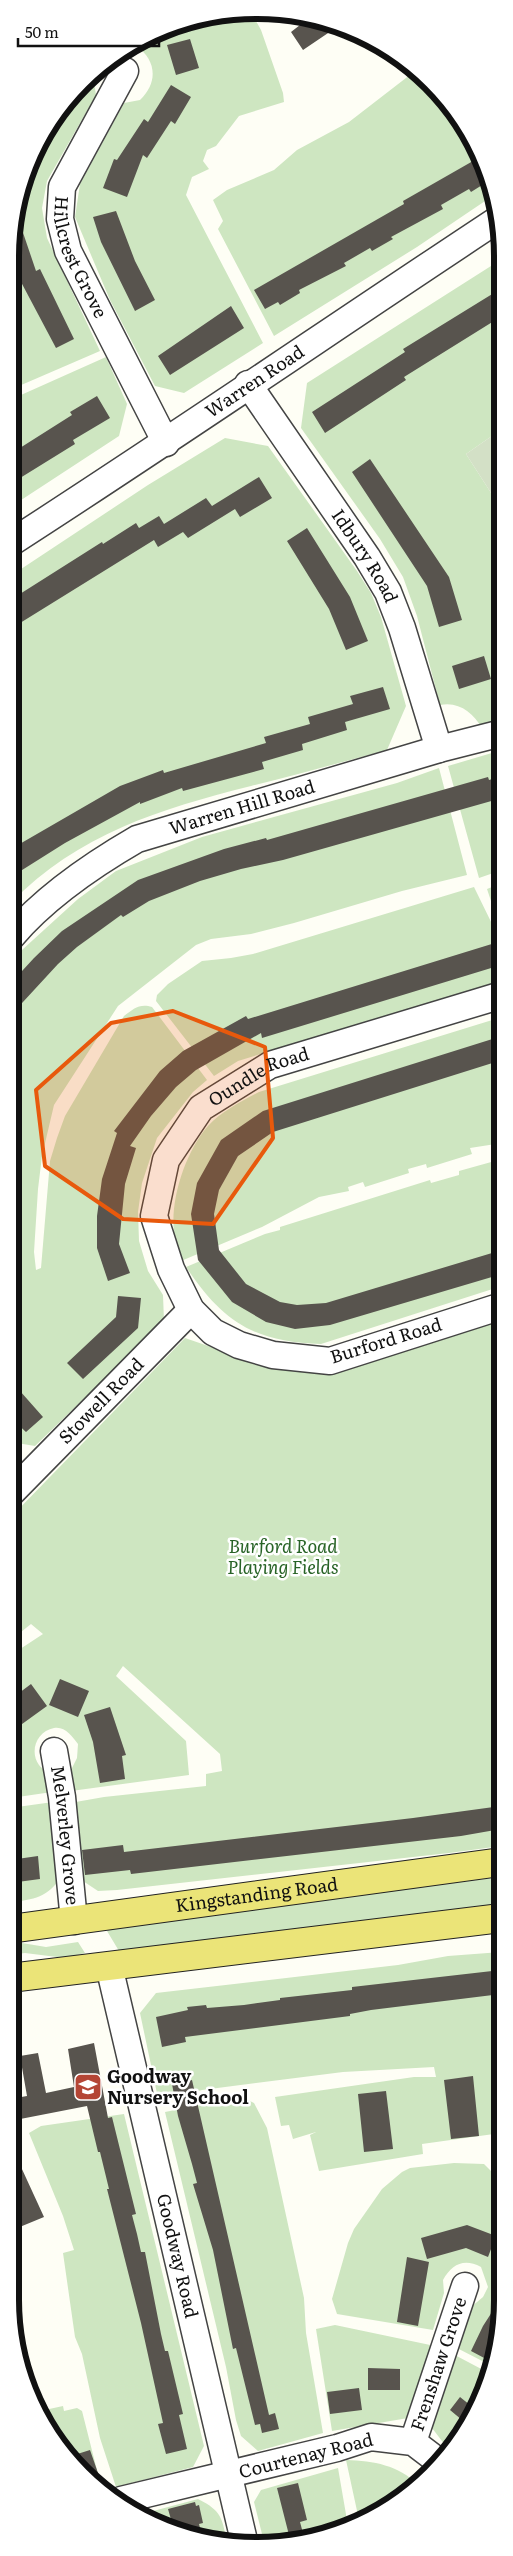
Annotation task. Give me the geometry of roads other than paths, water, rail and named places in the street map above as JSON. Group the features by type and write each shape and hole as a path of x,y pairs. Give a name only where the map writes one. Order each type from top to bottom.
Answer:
{"main road":[{"name":"Kingstanding Road","path":"19,1927 494,1863"},
{"path":"19,1977 494,1919"}],"street":[{"name":"Hillcrest Grove","path":"125,71 62,187 60,219 68,251 166,443"},
{"name":"Warren Road","path":"19,538 166,443 248,384 492,223"},
{"name":"Idbury Road","path":"248,384 367,557 388,592 402,628 439,749"},
{"name":"Warren Hill Road","path":"19,928 102,859 137,839 439,749 494,735"},
{"name":"Oundle Road","path":"191,1310 170,1269 154,1216 166,1160 202,1108 270,1065 494,997"},
{"name":"Burford Road","path":"191,1310 213,1332 239,1345 274,1355 330,1361 494,1309"},
{"name":"Stowell Road","path":"19,1485 191,1310"},
{"name":"Melverley Grove","path":"54,1751 62,1797 74,1921"},
{"name":"Goodway Road","path":"109,1966 219,2427 242,2537"},
{"name":"Frenshaw Grove","path":"413,2442 465,2286"},
{"name":"Courtenay Road","path":"127,2499 228,2476 337,2448 371,2437 413,2442"},
{"path":"413,2442 434,2458"}],"place":[{"name":"Goodway Nursery School","path":"88,2087"}],"park label":[{"name":"Burford Road Playing Fields","path":"283,1557"}]}
